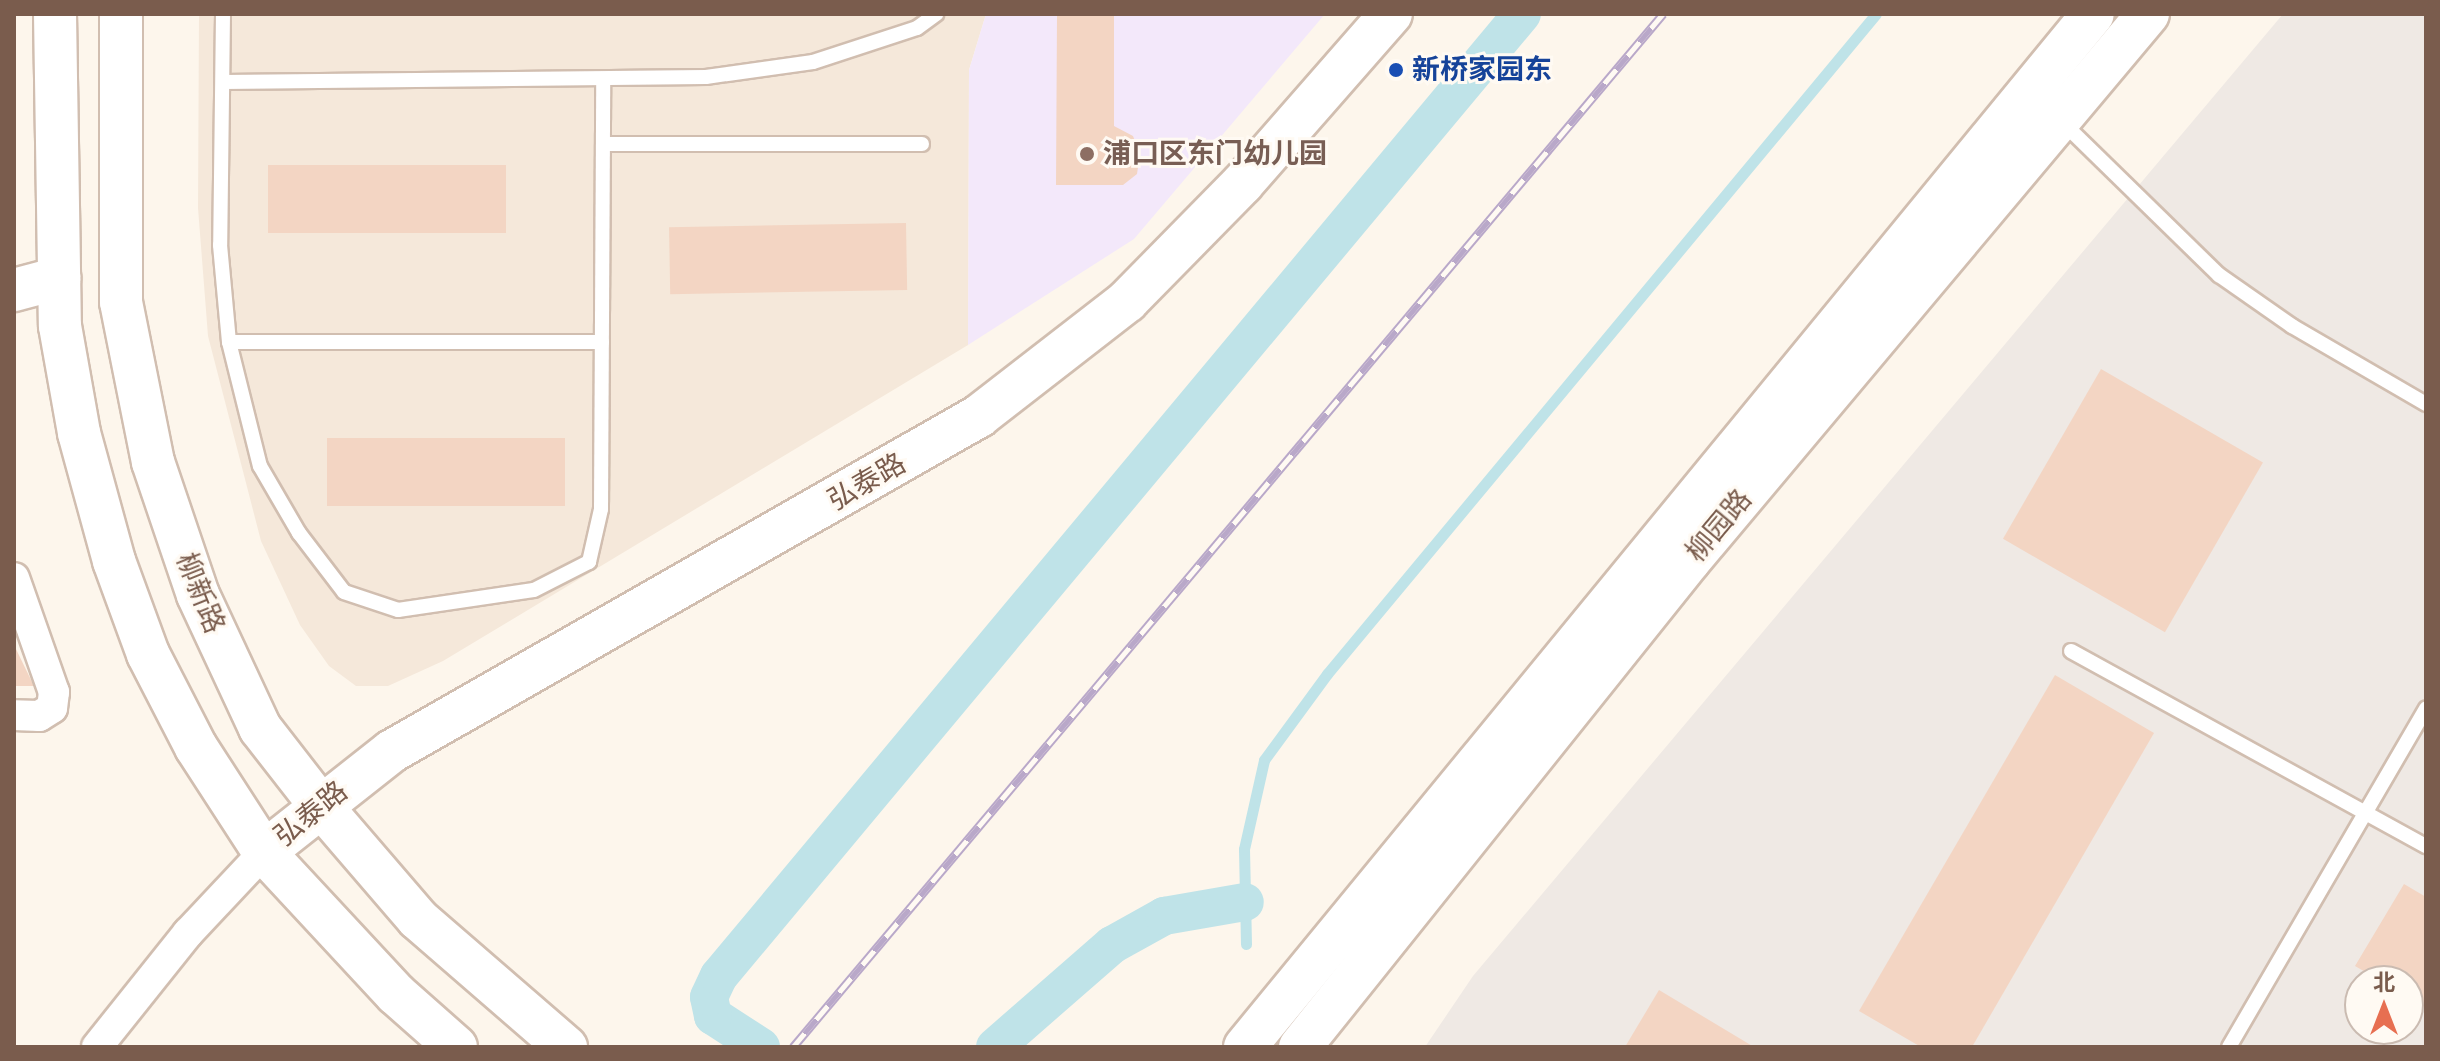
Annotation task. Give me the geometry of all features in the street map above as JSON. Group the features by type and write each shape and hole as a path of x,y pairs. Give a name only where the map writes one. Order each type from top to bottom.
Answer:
{"street":[{"path":"55,14 60,326 79,433 114,561 148,654 196,747 264,852 396,994 456,1047"},
{"name":"柳新路","path":"121,14 121,302 153,462 198,595 260,728 320,805 418,919 566,1047"},
{"name":"弘泰路","path":"264,852 392,751 979,416 1127,301 1242,184 1391,14"},
{"name":"柳园路","path":"1300,1047 1679,573 2045,104 2093,14"},
{"name":"柳园路","path":"1245,1047 2045,104 2148,14"},
{"path":"14,290 59,278"},
{"path":"14,578 54,692 52,708 39,716 14,715"},
{"path":"97,1047 188,933 264,852"}],"lane":[{"path":"223,14 220,245 229,342 260,466 299,533 344,592 398,610 534,590 589,562 601,509 603,82"},
{"path":"223,82 603,82 706,77 813,62 917,28 936,14"},
{"path":"2045,104 2219,275 2292,326 2426,404"},
{"path":"603,144 922,144"},
{"path":"229,342 602,342"},
{"path":"2071,651 2426,846"},
{"path":"2229,1047 2426,708"}],"shaded area":[{"path":"199,14 986,14 969,70 968,345 443,661 388,686 356,686 329,666 300,625 261,541 208,336 198,208"},
{"name":"浦口区东门幼儿园","path":"986,14 1325,14 1134,239 968,345 969,70"},
{"path":"2283,14 2426,14 2426,1047 1425,1047 1473,976"}],"building":[{"path":"1057,14 1114,14 1114,126 1133,136 1140,154 1137,174 1123,185 1056,185"},
{"path":"268,165 506,165 506,233 268,233"},
{"path":"906,223 907,290 670,294 669,227"},
{"path":"2101,369 2263,462 2165,632 2003,539"},
{"path":"327,438 565,438 565,506 327,506"},
{"path":"14,645 34,686 14,686"},
{"path":"2055,675 2154,733 1972,1047 1921,1047 1859,1011"},
{"path":"2404,884 2426,897 2426,1008 2424,965 2356,965"},
{"path":"1659,990 1754,1047 1625,1047"}],"waterway":[{"path":"761,1047 713,1016 709,997 719,976 1522,14"},
{"path":"1246,944 1244,849 1264,760 1327,674 1876,14"},
{"path":"995,1047 1112,945 1164,916 1245,902"}],"railway":[{"path":"793,1047 1663,14"}],"place":[{"name":"新桥家园东","path":"1396,70"},
{"name":"浦口区东门幼儿园","path":"1087,154"}]}
